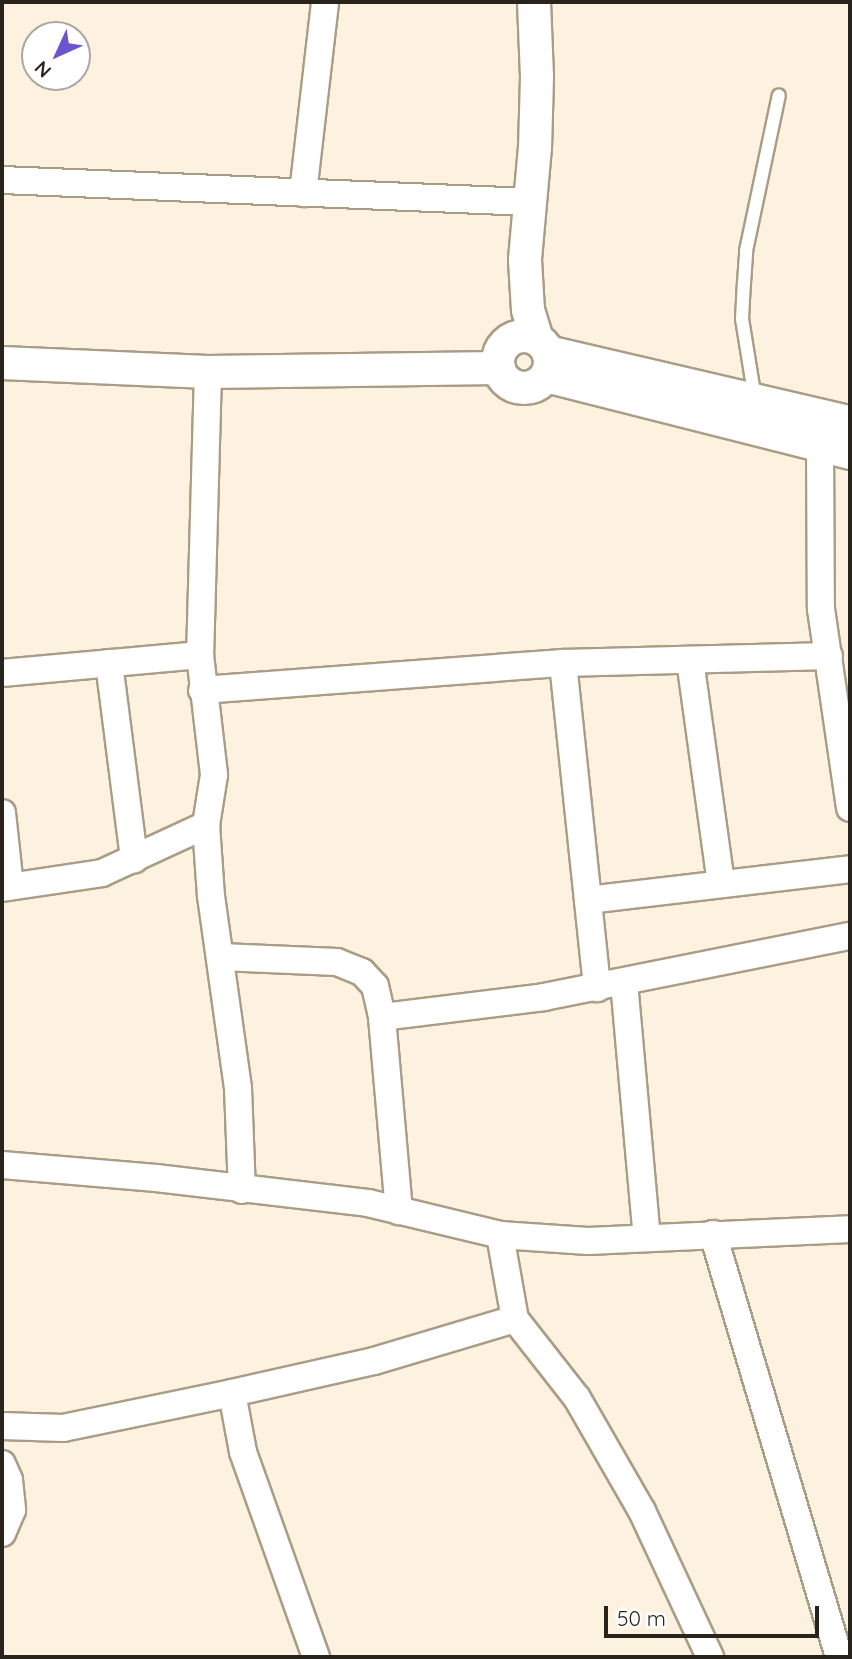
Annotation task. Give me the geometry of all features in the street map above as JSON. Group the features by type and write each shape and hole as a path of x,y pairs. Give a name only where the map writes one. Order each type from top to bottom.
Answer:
{"street":[{"path":"303,193 325,2"},
{"path":"534,2 537,77 526,291 528,310 544,356 532,387 515,386 502,376 499,359 506,344 521,337 544,356 763,433 820,443 850,453"},
{"path":"2,180 530,202"},
{"path":"544,356 850,422"},
{"path":"2,363 208,372 499,368"},
{"path":"208,372 200,655 214,775 206,825 211,896 238,1088 242,1190"},
{"path":"820,443 821,609 845,734 850,808"},
{"path":"2,673 200,655"},
{"path":"202,690 563,663 829,656"},
{"path":"690,660 721,884"},
{"path":"109,663 134,859"},
{"path":"563,663 597,988"},
{"path":"2,813 6,887 102,873 206,825"},
{"path":"588,900 850,869"},
{"path":"382,1017 597,988 850,936"},
{"path":"221,957 337,962 362,972 375,986 382,1017 399,1211"},
{"path":"624,982 647,1238"},
{"path":"2,1165 156,1178 368,1203 500,1235 589,1241 850,1229"},
{"path":"713,1234 839,1657"},
{"path":"500,1235 515,1319 577,1398 642,1511 710,1657"},
{"path":"2,1426 63,1428 232,1393 374,1362 515,1319"},
{"path":"232,1393 247,1462 316,1657"},
{"path":"2,1464 9,1480 12,1510 2,1533"}],"lane":[{"path":"755,400 746,359 742,319 746,251 779,95"}]}
